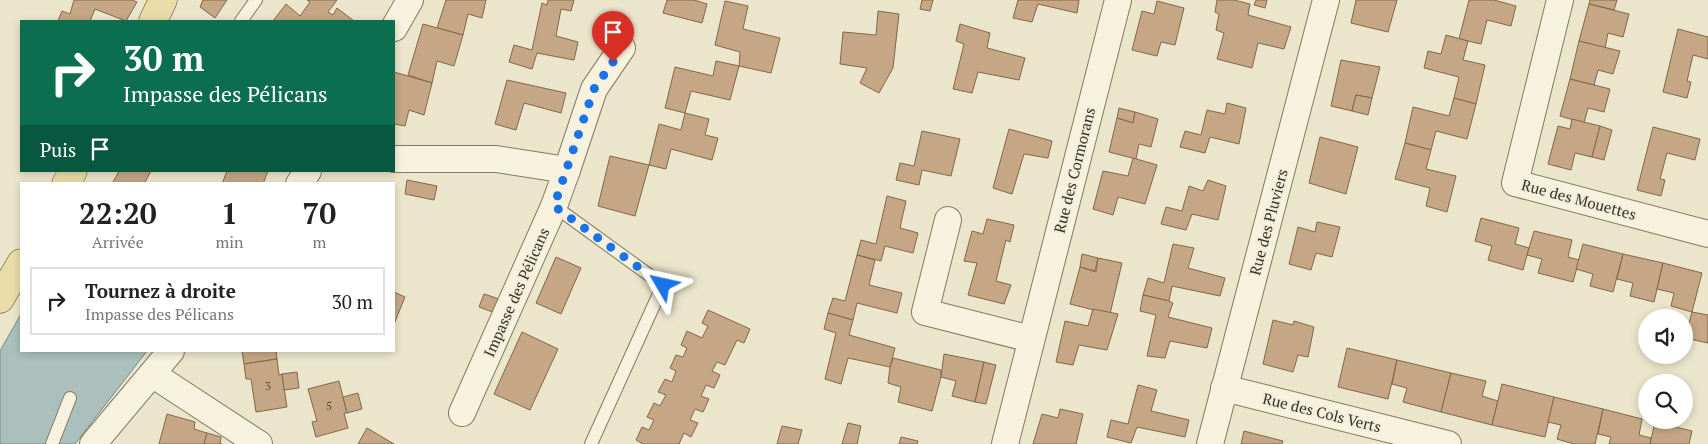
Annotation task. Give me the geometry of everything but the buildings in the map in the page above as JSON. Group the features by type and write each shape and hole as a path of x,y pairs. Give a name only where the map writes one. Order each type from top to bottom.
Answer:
{"main road":[{"path":"154,20 163,0"},
{"path":"0,300 20,265"}],"street":[{"path":"395,26 410,0"},
{"name":"Rue des Cormorans","path":"1005,444 1118,0"},
{"name":"Rue des Pluviers","path":"1210,444 1326,0"},
{"name":"Rue des Mouettes","path":"1560,0 1515,183 1708,234"},
{"name":"Impasse des Pélicans","path":"462,414 554,206 594,89 622,48"},
{"path":"395,159 496,159 567,170"},
{"path":"948,220 925,312 1031,339"},
{"path":"93,444 170,352"},
{"path":"152,374 259,444"},
{"name":"Rue des Cols Verts","path":"1224,388 1419,440 1448,444"}],"lane":[{"path":"242,20 256,0"},
{"path":"554,206 663,285 592,444"},
{"path":"52,444 70,398"}],"shaded area":[{"path":"20,316 20,352 146,352 75,444 0,444 0,351"}],"route":[{"path":"613,62 594,89 554,206 663,285"}]}
